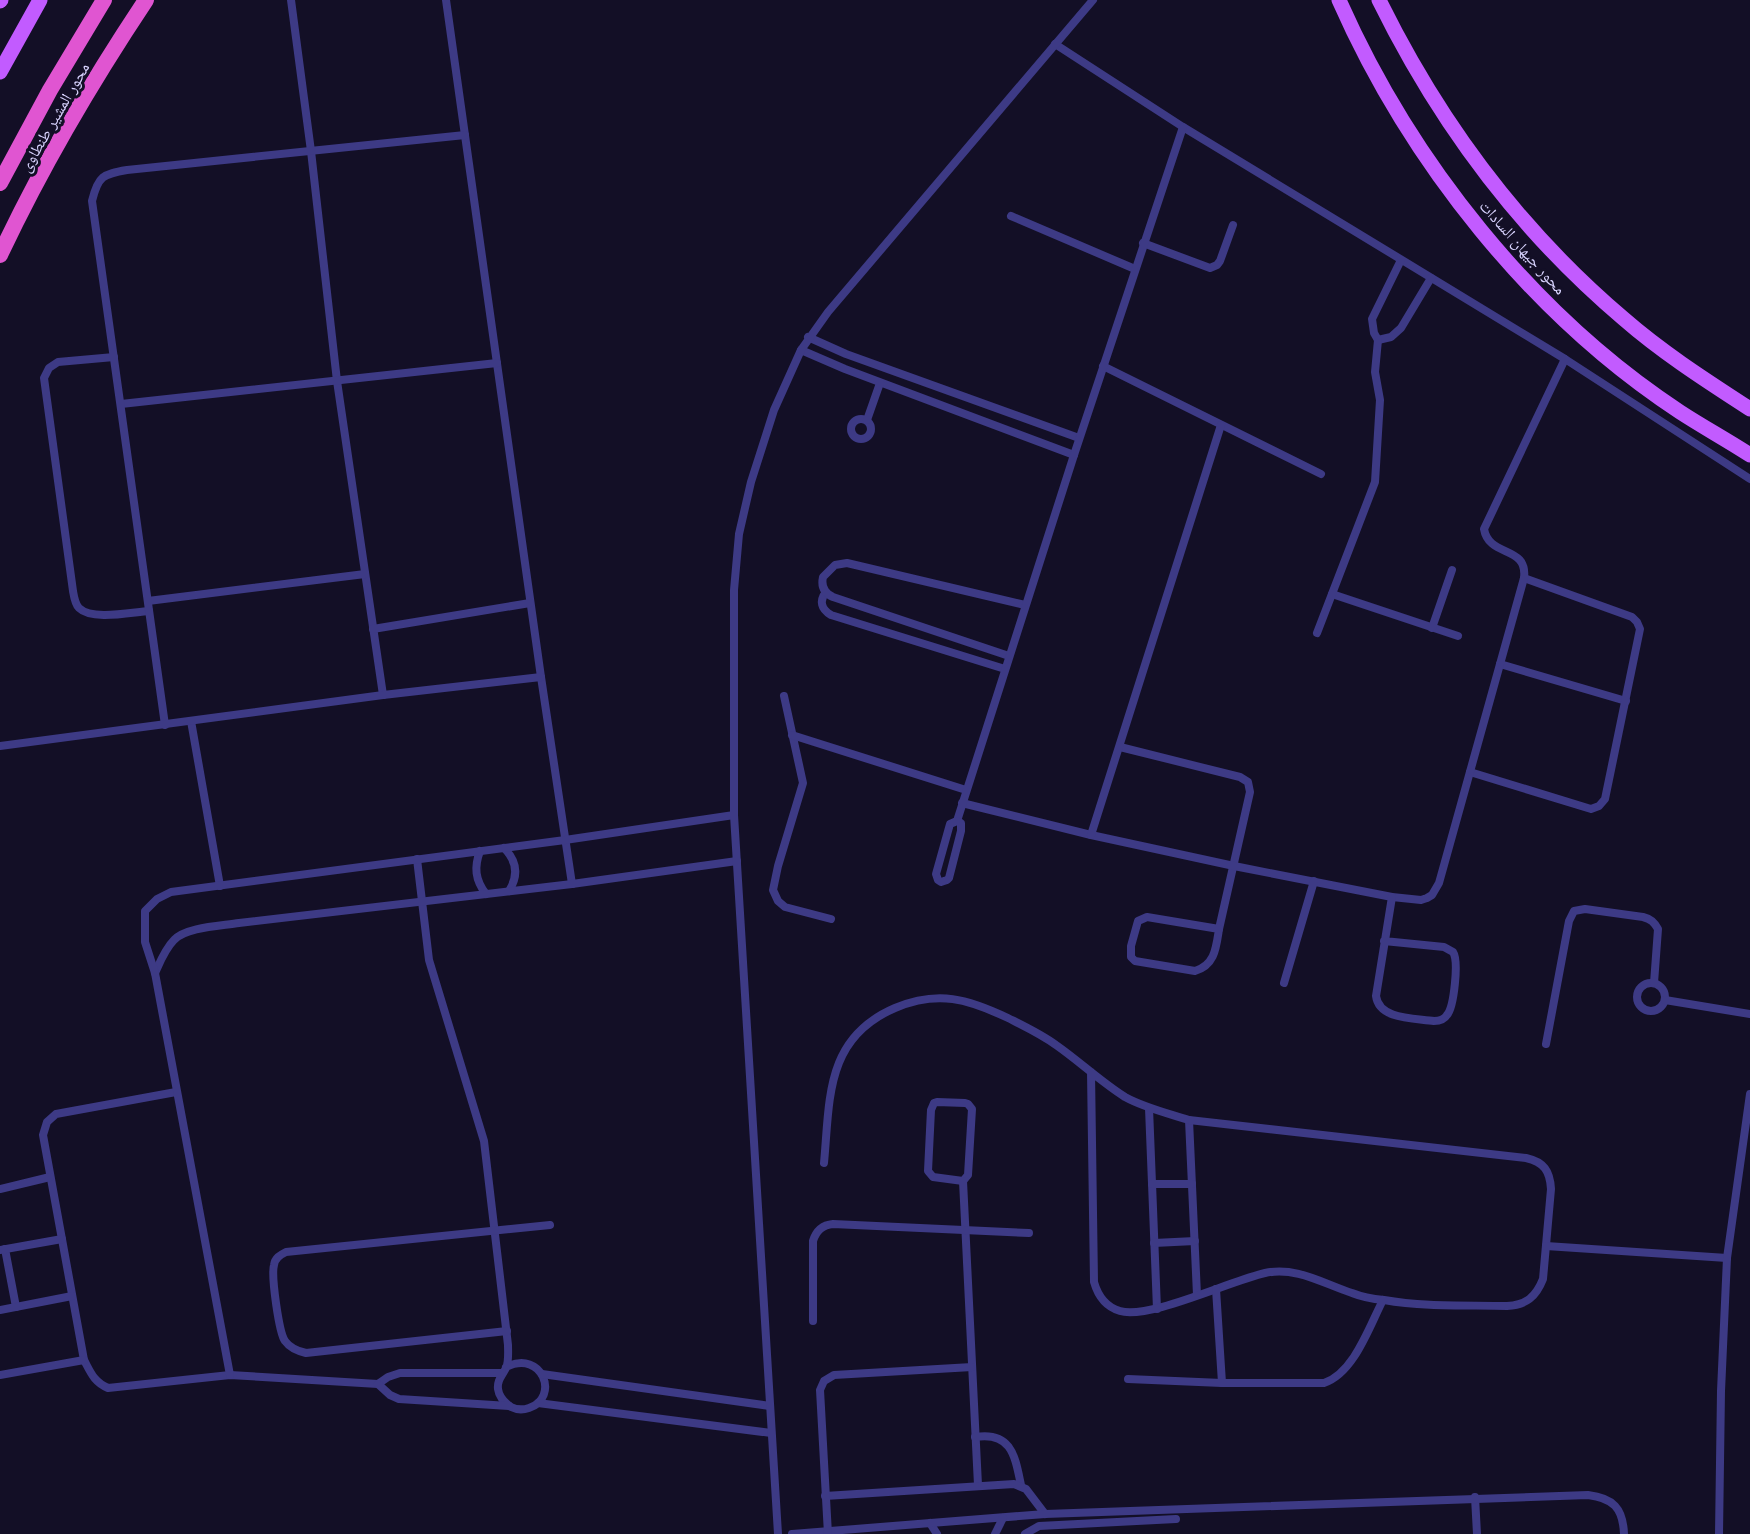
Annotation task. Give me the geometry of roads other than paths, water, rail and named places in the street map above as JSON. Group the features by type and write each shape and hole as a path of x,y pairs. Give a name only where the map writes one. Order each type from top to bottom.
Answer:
{"highway":[{"name":"محور المشير طنطاوى","path":"0,183 50,90 104,0"},
{"name":"محور المشير طنطاوى","path":"0,255 42,173 120,39 146,0"}],"main road":[{"path":"0,72 40,0"},
{"name":"محور جيهان السادات","path":"1339,0 1377,78 1406,127 1438,175 1510,264 1592,344 1636,380 1680,412 1750,454"},
{"name":"محور جيهان السادات","path":"1379,0 1438,107 1468,151 1523,221 1588,287 1625,320 1699,376 1750,409"}],"lane":[{"path":"291,0 337,381 383,694"},
{"path":"446,0 530,603 572,884"},
{"path":"778,1534 734,815 734,590 739,534 751,482 774,411 808,337 1093,0"},
{"path":"1055,44 1183,127 1565,359 1750,479"},
{"path":"957,821 961,823 961,831 949,878 941,882 936,874 950,824 957,821 1079,438 1183,127"},
{"path":"165,725 92,201 96,183 107,174 127,170 465,135"},
{"path":"1011,216 1135,269"},
{"path":"1143,243 1210,268 1220,261 1233,225"},
{"path":"1317,633 1375,482 1380,400 1375,372 1378,340 1374,333 1372,319 1374,310 1401,260"},
{"path":"1378,340 1396,333 1431,278"},
{"path":"808,337 846,354 1079,438"},
{"path":"801,350 1074,455"},
{"path":"114,357 58,362 48,368 44,378 71,579 77,607 87,614 149,611"},
{"path":"963,803 1091,835 1392,897 1421,900 1432,894 1436,889 1470,772 1525,571 1521,560 1485,538 1484,529 1565,359"},
{"path":"121,404 497,363"},
{"path":"1103,366 1321,474"},
{"path":"867,420 880,382"},
{"path":"1091,835 1221,425"},
{"path":"1009,656 833,597 826,592 822,582 823,577 835,565 847,563 1025,605"},
{"path":"1432,628 1452,570"},
{"path":"148,601 364,574"},
{"path":"1470,772 1591,809 1605,799 1640,629 1637,622 1626,614 1524,578"},
{"path":"826,592 822,604 826,612 1005,669"},
{"path":"1332,594 1458,636"},
{"path":"373,629 530,603"},
{"path":"893,634 897,618"},
{"path":"948,651 952,637"},
{"path":"1500,664 1626,701"},
{"path":"0,746 383,694 541,678"},
{"path":"784,696 803,783 778,866 774,890 778,901 785,908 831,919"},
{"path":"191,721 220,886"},
{"path":"792,735 966,790"},
{"path":"1120,747 1240,777 1248,782 1250,792 1214,954 1211,962 1196,971 1140,963 1131,957 1136,926 1142,918 1219,929"},
{"path":"230,1375 155,973 145,942 145,911 157,899 171,892 565,840 734,815"},
{"path":"504,848 514,860 516,868 514,884 509,891"},
{"path":"480,851 476,873 481,888 486,894"},
{"path":"417,859 429,960 484,1141 508,1345 504,1370 498,1382 498,1391 502,1400 509,1406"},
{"path":"155,973 166,949 175,938 186,932 239,923 572,884 738,861"},
{"path":"1284,982 1314,881"},
{"path":"1384,941 1444,947 1454,952 1457,962 1451,1007 1446,1017 1434,1021 1392,1015 1381,1010 1377,1003 1376,996 1384,941 1392,897"},
{"path":"1546,1044 1569,921 1574,911 1585,909 1650,918 1658,929 1654,983"},
{"path":"1648,983 1654,983 1663,989 1665,1000 1659,1009 1648,1011 1637,1000 1639,990 1648,983"},
{"path":"824,1163 832,1081 845,1051 866,1027 891,1010 905,1004 936,998 951,998 978,1004 1046,1038 1122,1095 1149,1108 1189,1120 1537,1161 1546,1167 1551,1178 1543,1279 1538,1291 1530,1300 1519,1305 1402,1303 1356,1295 1316,1278 1276,1271 1157,1309 1128,1313 1120,1311 1106,1304 1094,1282 1091,1072"},
{"path":"1665,1000 1750,1014"},
{"path":"176,1092 56,1114 47,1122 43,1135 84,1360 93,1378 108,1388 230,1375 378,1384 400,1373 504,1370 516,1362 527,1362 537,1367 542,1374 545,1389 538,1403 524,1410 509,1406 399,1399 390,1395 378,1384"},
{"path":"1719,1534 1721,1391 1727,1258 1750,1094"},
{"path":"963,1181 933,1177 928,1171 931,1110 937,1102 965,1103 972,1110 968,1175 963,1181 978,1485"},
{"path":"1149,1108 1157,1309"},
{"path":"1189,1120 1197,1295"},
{"path":"0,1189 50,1176"},
{"path":"1152,1184 1192,1184"},
{"path":"813,1322 813,1241 817,1232 824,1226 833,1224 1029,1233"},
{"path":"507,1331 300,1352 289,1346 282,1336 273,1273 275,1261 286,1252 550,1225"},
{"path":"16,1307 3,1249 62,1239"},
{"path":"1154,1243 1195,1241"},
{"path":"1546,1246 1727,1258"},
{"path":"1216,1289 1222,1383"},
{"path":"0,1311 72,1296"},
{"path":"1128,1379 1315,1384 1331,1381 1349,1365 1383,1300"},
{"path":"0,1375 84,1360"},
{"path":"827,1533 820,1390 824,1381 834,1375 972,1367"},
{"path":"542,1374 770,1406"},
{"path":"538,1403 771,1433"},
{"path":"975,1437 990,1436 1009,1446 1021,1485"},
{"path":"825,1496 1014,1484 1021,1485 1030,1493 1045,1514"},
{"path":"792,1534 1045,1514 1475,1497 1588,1495 1602,1496 1615,1504 1623,1522 1624,1534"},
{"path":"1475,1497 1477,1534"},
{"path":"995,1534 1003,1518"},
{"path":"1025,1534 1039,1526 1176,1520"},
{"path":"930,1523 937,1534"}]}
